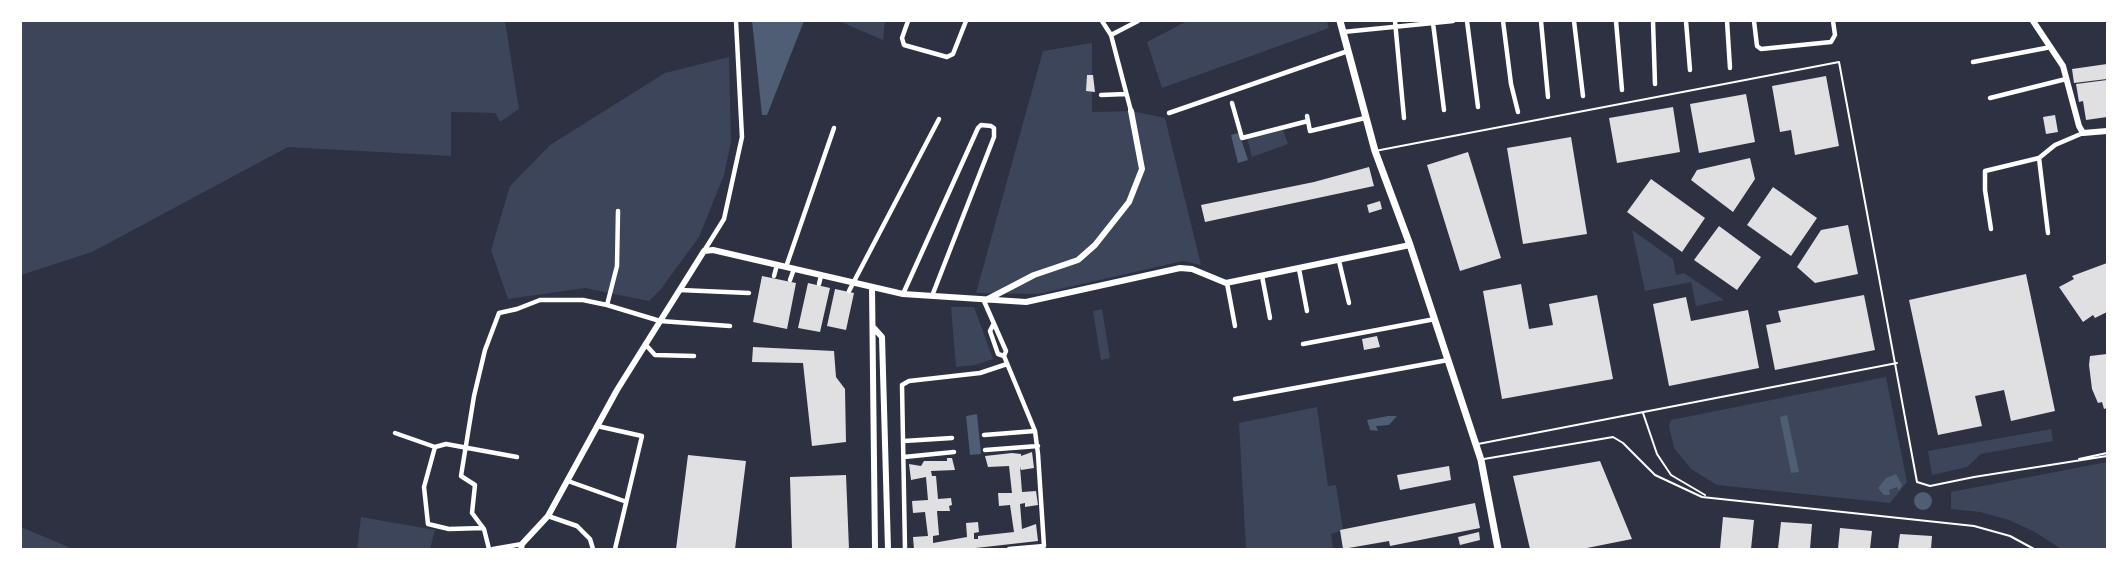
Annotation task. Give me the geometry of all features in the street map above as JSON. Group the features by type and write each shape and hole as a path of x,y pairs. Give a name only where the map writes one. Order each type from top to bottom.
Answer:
{"main road":[{"path":"1340,21 1375,151 1410,246 1481,460 1498,549"}],"street":[{"path":"730,326 660,321 608,305 555,299 540,300 518,309 499,313 485,350 474,396 461,476 475,485 472,513 483,528 491,549 522,546 548,516 645,345 660,321 679,290 704,250 724,219 742,136 736,21"},
{"path":"908,21 902,38 904,45 947,57 953,54 966,21"},
{"path":"984,301 1034,275 1078,260 1095,245 1129,202 1142,169 1131,111 1111,35 1102,21"},
{"path":"1111,35 1138,21"},
{"path":"1343,32 1396,24 1452,21"},
{"path":"1467,21 1478,107"},
{"path":"1503,21 1511,84 1518,112"},
{"path":"1541,21 1548,98"},
{"path":"1574,21 1583,96"},
{"path":"1616,21 1622,90"},
{"path":"1653,21 1655,84"},
{"path":"1686,21 1690,70"},
{"path":"1727,21 1730,68"},
{"path":"1754,21 1757,46 1761,49 1831,42 1834,35 1833,21"},
{"path":"2033,21 2063,66 2083,133"},
{"path":"1433,23 1444,110"},
{"path":"1396,24 1404,118"},
{"path":"1974,62 2051,47"},
{"path":"1168,113 1348,51"},
{"path":"1990,98 2066,79"},
{"path":"1101,95 1126,94"},
{"path":"1232,103 1242,138 1307,118 1310,131 1365,118"},
{"path":"849,291 939,119"},
{"path":"903,294 978,129 981,125 991,126 994,128 994,137 932,297"},
{"path":"786,267 834,128"},
{"path":"1991,229 1985,190 1986,171 2039,158 2055,145 2083,133 2107,131"},
{"path":"2039,158 2048,233"},
{"path":"608,305 617,266 618,211"},
{"path":"704,250 903,294 1026,302 1180,268 1192,269 1227,283 1410,246"},
{"path":"1339,261 1349,303"},
{"path":"774,276 777,265"},
{"path":"790,280 794,269"},
{"path":"1299,269 1307,311"},
{"path":"819,284 821,276"},
{"path":"1262,276 1270,318"},
{"path":"1227,283 1235,326"},
{"path":"872,287 875,549"},
{"path":"679,290 749,293"},
{"path":"984,301 993,325 990,331 998,354 1004,356 1035,431 1038,446 1044,546 1010,549"},
{"path":"1303,344 1435,319"},
{"path":"873,326 882,337 888,549"},
{"path":"645,345 655,355 694,356"},
{"path":"1235,399 1448,360"},
{"path":"905,549 902,385 904,382 980,373 1007,364"},
{"path":"597,426 642,436 624,501 615,549"},
{"path":"984,435 1035,431"},
{"path":"395,433 435,447 447,444 517,457"},
{"path":"904,441 952,438"},
{"path":"985,450 1038,446"},
{"path":"435,447 424,487 428,524 449,529 483,528"},
{"path":"904,457 954,452"},
{"path":"568,481 624,501"},
{"path":"548,516 577,526 590,539 593,549"}],"lane":[{"path":"1375,151 1839,62 1897,363 1917,482 1930,486 2107,454"},
{"path":"1476,445 1897,363"},
{"path":"1642,412 1657,454 1671,475 1708,497"},
{"path":"1481,460 1613,437 1623,443 1655,475 1702,497 1974,526 2010,536 2034,549"}],"shaded area":[{"path":"21,21 505,21 519,109 500,122 495,113 451,112 451,156 288,147 92,252 21,275"},
{"path":"752,21 804,21 767,115 762,115"},
{"path":"839,21 885,21 883,40"},
{"path":"1187,21 1327,21 1329,28 1162,88 1147,42"},
{"path":"1092,43 1092,112 1131,111 1165,118 1201,265 1183,261 1038,294 976,293 1043,51"},
{"path":"729,57 731,142 724,175 699,237 661,289 649,301 585,288 508,299 491,250 510,186 550,145 665,73"},
{"path":"1283,130 1288,144 1252,157 1247,138"},
{"path":"1239,133 1248,160 1238,163 1231,135"},
{"path":"1632,230 1673,259 1676,275 1684,273 1724,300 1696,306 1691,282 1645,291"},
{"path":"951,307 974,307 993,359 975,365 956,367"},
{"path":"1102,309 1110,358 1101,360 1093,311"},
{"path":"1886,377 1907,482 1890,503 1717,485 1691,469 1674,448 1669,426 1671,420"},
{"path":"1317,407 1328,486 1336,485 1343,530 1331,534 1333,549 1246,549 1239,423"},
{"path":"977,414 981,454 970,455 966,416"},
{"path":"1787,415 1799,472 1791,473 1780,417"},
{"path":"1397,416 1389,425 1376,426 1378,431 1370,430 1367,420"},
{"path":"2051,429 2053,441 1981,454 1967,467 1932,475 1928,451"},
{"path":"2107,462 2107,549 2061,549 2035,532 2009,520 1980,512 1951,509 1951,492"},
{"path":"1896,474 1902,485 1899,491 1897,487 1889,490 1890,495 1884,495 1878,488 1886,478"},
{"path":"1923,492 1931,497 1932,501 1927,509 1923,510 1915,505 1914,501 1919,493"},
{"path":"361,517 435,530 430,549 357,549"},
{"path":"21,527 73,549 21,549"}],"building":[{"path":"2107,64 2107,79 2074,83 2072,69"},
{"path":"1087,75 1093,75 1095,92 1086,91"},
{"path":"1826,76 1839,146 1795,155 1791,130 1780,132 1772,86"},
{"path":"2107,80 2107,117 2086,120 2083,101 2079,102 2076,84"},
{"path":"1746,94 1755,142 1699,153 1690,104"},
{"path":"1673,107 1680,152 1617,163 1609,118"},
{"path":"2055,115 2058,132 2046,134 2043,117"},
{"path":"1571,137 1587,234 1523,244 1507,148"},
{"path":"1468,152 1501,258 1460,271 1427,165"},
{"path":"1750,158 1755,179 1733,212 1691,180 1697,170"},
{"path":"1369,167 1374,186 1205,222 1201,205 1314,182"},
{"path":"1651,179 1705,218 1682,252 1627,212"},
{"path":"1773,187 1817,218 1791,256 1747,225"},
{"path":"1380,201 1382,209 1369,213 1367,205"},
{"path":"1848,225 1858,274 1815,283 1797,267 1821,230"},
{"path":"1719,226 1761,257 1737,290 1694,260"},
{"path":"2107,263 2107,312 2095,318 2093,315 2083,322 2059,287 2074,279 2072,276"},
{"path":"2026,274 2055,411 2011,421 2004,390 1975,396 1982,426 1938,435 1909,300"},
{"path":"762,276 796,283 787,329 753,322"},
{"path":"808,283 830,288 820,332 798,328"},
{"path":"1521,284 1529,329 1553,325 1549,304 1597,295 1613,379 1502,399 1483,291"},
{"path":"835,289 854,293 846,330 827,326"},
{"path":"1864,295 1875,350 1775,370 1766,325 1781,322 1778,311"},
{"path":"1686,297 1691,321 1748,310 1759,368 1669,386 1653,304"},
{"path":"1377,336 1380,347 1364,350 1362,339"},
{"path":"753,347 834,351 836,377 845,389 846,442 812,446 803,363 752,362"},
{"path":"2107,354 2107,408 2104,409 2102,402 2098,403 2092,389 2089,365 2090,356"},
{"path":"1032,452 1034,468 1021,470 1020,467 1022,492 1036,491 1038,505 1025,507 1025,503 1020,504 1022,529 1036,524 1038,541 967,549 914,549 913,537 928,536 925,512 913,513 912,501 928,500 926,477 911,480 909,464 921,466 924,461 947,461 947,458 952,458 955,470 931,471 932,476 936,476 938,499 951,498 952,505 949,506 950,511 937,511 939,535 933,536 933,543 967,537 966,523 978,522 979,532 974,533 974,539 978,539 978,536 1014,532 1010,505 999,506 998,493 1012,493 1009,466 988,467 985,456 1012,453 1021,454 1021,456"},
{"path":"688,455 746,461 735,549 676,549"},
{"path":"1600,461 1632,539 1582,549 1530,549 1513,476"},
{"path":"1449,466 1451,480 1400,490 1397,475"},
{"path":"846,475 849,549 792,549 790,477"},
{"path":"1475,503 1480,528 1390,546 1389,541 1343,549 1340,530"},
{"path":"1723,517 1754,520 1751,549 1720,549"},
{"path":"1781,522 1812,524 1810,549 1778,549"},
{"path":"1840,528 1872,531 1870,549 1838,549"},
{"path":"1479,532 1480,540 1460,545 1458,537"},
{"path":"1900,534 1932,536 1931,549 1898,549"}]}
